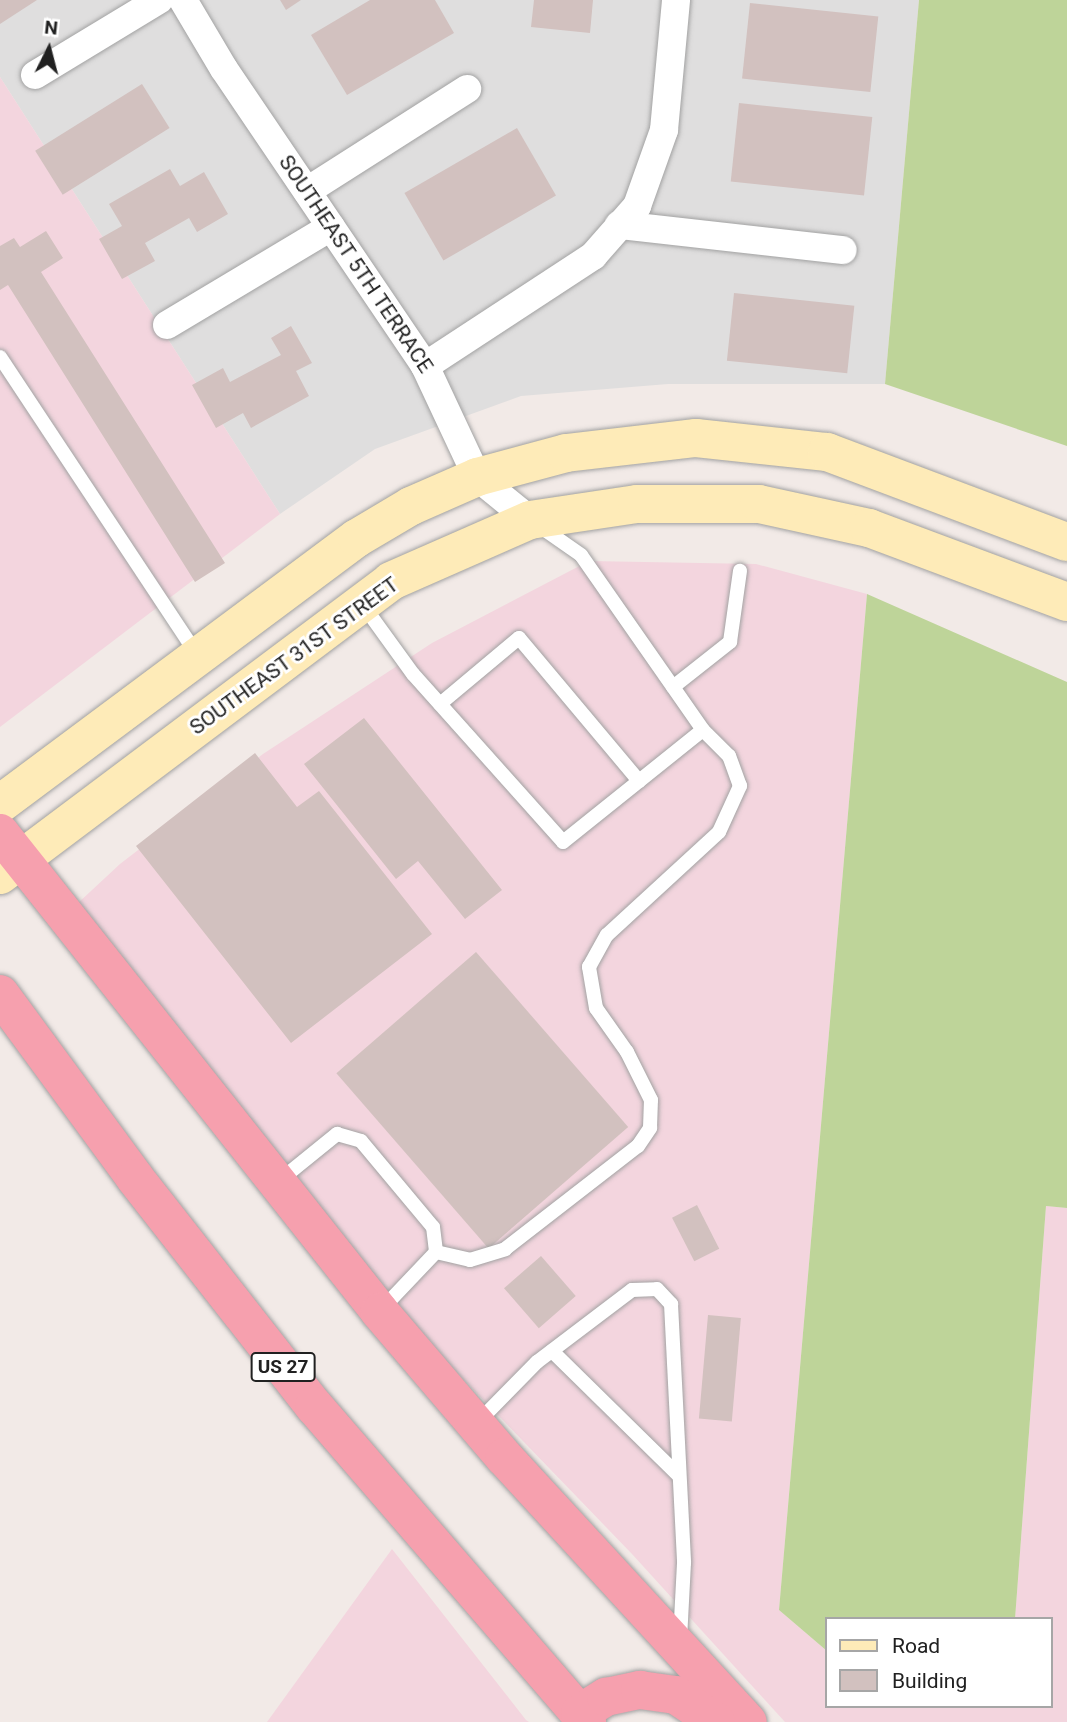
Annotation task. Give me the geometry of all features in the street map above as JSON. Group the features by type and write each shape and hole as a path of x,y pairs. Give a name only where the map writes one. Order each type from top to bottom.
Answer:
{"highway":[{"path":"7,856 380,1312 476,1424 748,1722"},
{"name":"US 27","path":"0,994 135,1178 314,1406 580,1719"},
{"path":"580,1719 606,1697 640,1690 676,1695 716,1722"}],"main road":[{"path":"0,804 357,538 411,506 477,477 566,453 696,438 827,452 1067,542"},
{"name":"SOUTHEAST 31ST STREET","path":"7,856 391,582 530,520 637,504 759,504 869,528 1067,602"}],"street":[{"path":"35,75 159,0"},
{"name":"SOUTHEAST 5TH TERRACE","path":"183,0 425,366 477,477 530,520"},
{"path":"425,366 593,256 637,206 664,130 676,0"},
{"path":"307,191 467,89"},
{"path":"620,225 843,250"},
{"path":"167,325 331,227"}],"lane":[{"path":"0,357 198,656"},
{"path":"436,1252 470,1260 505,1249 638,1146 650,1128 651,1100 626,1052 596,1008 589,967 607,935 719,832 740,786 729,756 703,730 581,555 530,520"},
{"path":"673,687 730,642 740,571"},
{"path":"362,604 440,704 562,842 703,730"},
{"path":"440,704 519,638 639,781"},
{"path":"275,1184 337,1134 361,1140 433,1227 436,1252 380,1312"},
{"path":"476,1424 552,1351 632,1290 657,1289 671,1304 684,1563 680,1650"},
{"path":"552,1351 678,1475"}],"shaded area":[{"path":"0,0 919,0 885,384 668,384 521,396 375,449 280,514 0,77"},
{"path":"0,77 280,514 0,727"},
{"path":"589,561 756,564 867,594 779,1610 825,1649 825,1708 1053,1708 1053,1617 1015,1617 1046,1206 1067,1208 1067,1722 785,1722 632,1554 440,1355 360,1262 77,904 120,864 263,754 432,643"},
{"path":"392,1549 526,1720 529,1722 267,1722"}],"green space":[{"path":"919,0 1067,0 1067,446 885,384"},
{"path":"867,594 1067,682 1067,1208 1046,1206 1015,1617 825,1617 825,1649 779,1610"}],"building":[{"path":"0,0 37,0 0,24"},
{"path":"280,0 301,0 286,10"},
{"path":"370,0 435,0 454,33 347,95 311,35"},
{"path":"534,0 593,0 590,33 531,27"},
{"path":"750,3 878,16 870,92 742,79"},
{"path":"142,84 170,128 63,195 35,151"},
{"path":"739,103 872,117 864,196 731,182"},
{"path":"517,128 556,196 443,261 404,193"},
{"path":"170,169 180,186 204,172 228,214 197,232 189,218 145,243 155,261 122,279 99,239 122,226 109,204"},
{"path":"46,231 63,258 41,272 225,563 195,582 8,285 0,290 0,246 14,238 20,247"},
{"path":"734,293 854,306 847,373 727,361"},
{"path":"291,326 312,363 296,371 309,396 251,428 243,413 216,428 192,385 223,368 230,382 281,355 271,338"},
{"path":"364,718 502,890 465,919 418,861 396,879 304,764"},
{"path":"255,753 297,807 319,791 432,934 291,1043 136,846"},
{"path":"476,952 628,1127 489,1248 336,1073"},
{"path":"697,1205 719,1249 694,1261 672,1218"},
{"path":"541,1256 576,1296 539,1328 504,1288"},
{"path":"708,1315 741,1318 732,1421 699,1419"}]}
